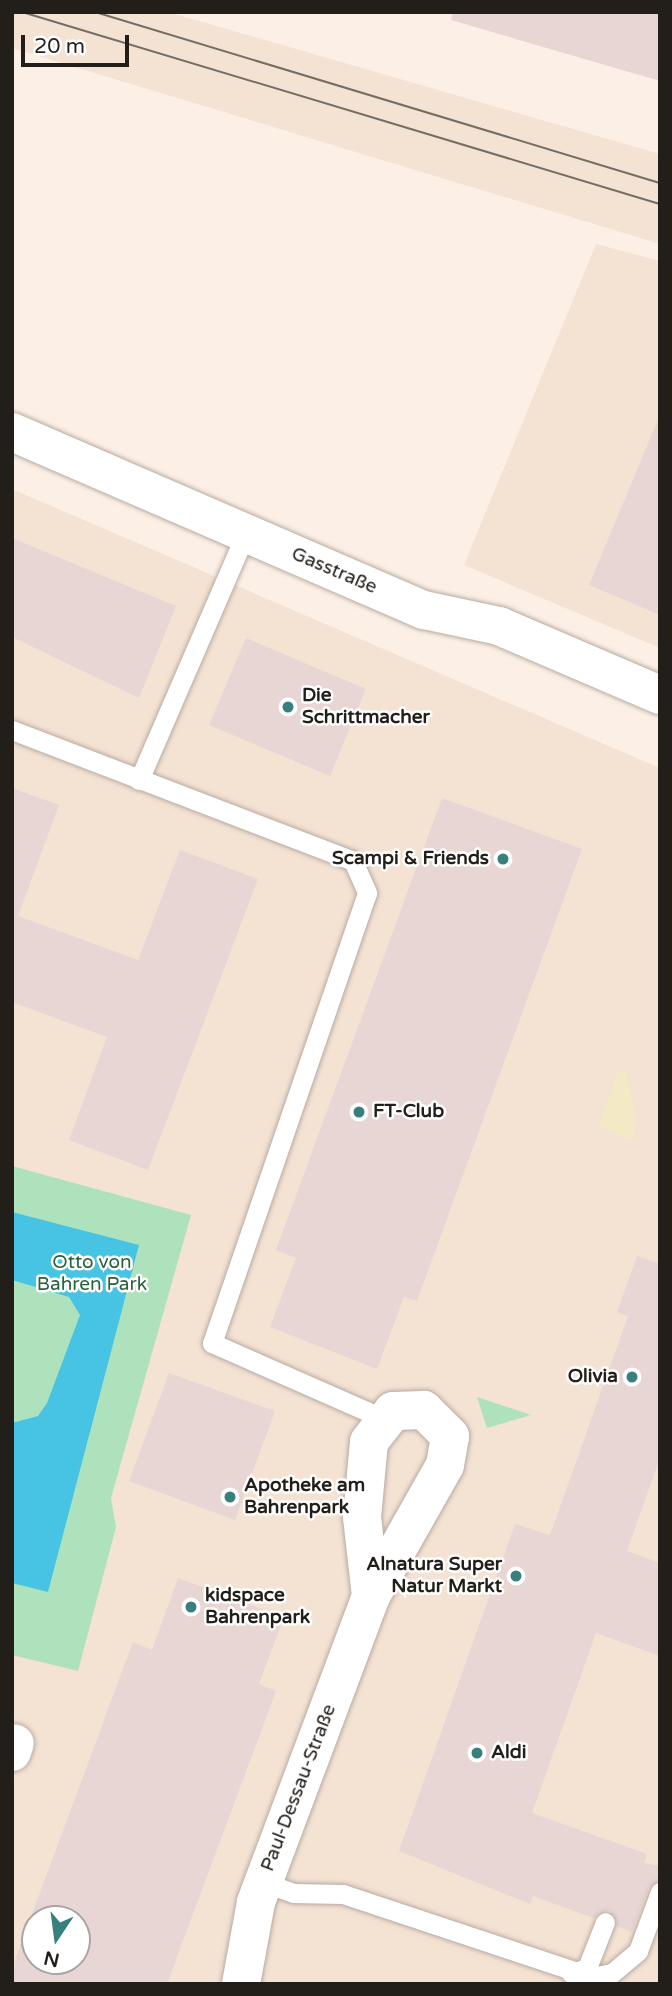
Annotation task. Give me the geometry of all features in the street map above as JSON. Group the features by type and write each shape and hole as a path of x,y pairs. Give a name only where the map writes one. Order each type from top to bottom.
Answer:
{"street":[{"name":"Gasstraße","path":"12,432 424,610 499,626 660,695"},
{"name":"Paul-Dessau-Straße","path":"241,1984 263,1882 371,1597 450,1449 444,1423 424,1410 382,1418 369,1442 362,1517 371,1597"}],"lane":[{"path":"139,780 246,533"},
{"path":"12,730 353,861 367,893 212,1343 382,1418"},
{"path":"263,1882 293,1893 343,1894 570,1973 592,1977 626,1965 638,1951 660,1892"},
{"path":"570,1973 587,1968 605,1922"}],"shaded area":[{"path":"12,12 168,12 660,154 660,244 12,48"},
{"path":"596,244 660,261 660,648 464,565"},
{"path":"12,489 660,768 660,1984 12,1984"}],"green space":[{"name":"Otto von Bahren Park","path":"12,1166 191,1215 111,1498 116,1527 78,1671 12,1655"},
{"path":"477,1397 531,1415 487,1428"}],"sand":[{"path":"619,1069 626,1072 636,1119 633,1140 598,1127"}],"water":[{"path":"12,1212 139,1245 48,1592 12,1583 12,1423 38,1416 47,1403 80,1315 69,1297 12,1280"}],"building":[{"path":"453,12 660,12 660,81 451,20"},
{"path":"660,417 660,615 589,585"},
{"path":"12,538 176,606 139,698 12,637"},
{"name":"Die Schrittmacher","path":"246,638 366,689 330,776 209,725"},
{"path":"12,788 59,805 18,916 138,960 180,850 258,879 148,1170 69,1140 107,1037 12,1002"},
{"path":"442,798 582,849 417,1301 404,1297 377,1369 270,1327 296,1258 276,1250"},
{"path":"637,1256 660,1264 660,1458 627,1551 660,1563 660,1656 596,1633 532,1813 647,1854 644,1863 660,1866 660,1880 649,1888 632,1932 616,1926 609,1910 593,1918 533,1896 530,1904 399,1851 515,1524 550,1535 628,1316 617,1312"},
{"path":"169,1373 275,1411 235,1520 129,1481"},
{"path":"178,1578 284,1617 259,1684 276,1691 167,1984 12,1984 12,1968 21,1944 21,1975 91,1975 91,1905 35,1905 133,1642 152,1650"}],"tram line":[{"path":"22,12 660,204"},
{"path":"95,12 660,183"}],"place":[{"name":"Die Schrittmacher","path":"288,707"},
{"name":"Scampi & Friends","path":"503,859"},
{"name":"FT-Club","path":"359,1112"},
{"name":"Olivia","path":"632,1377"},
{"name":"Apotheke am Bahrenpark","path":"230,1497"},
{"name":"Alnatura Super Natur Markt","path":"516,1576"},
{"name":"kidspace Bahrenpark","path":"191,1607"},
{"name":"Aldi","path":"477,1753"}]}
